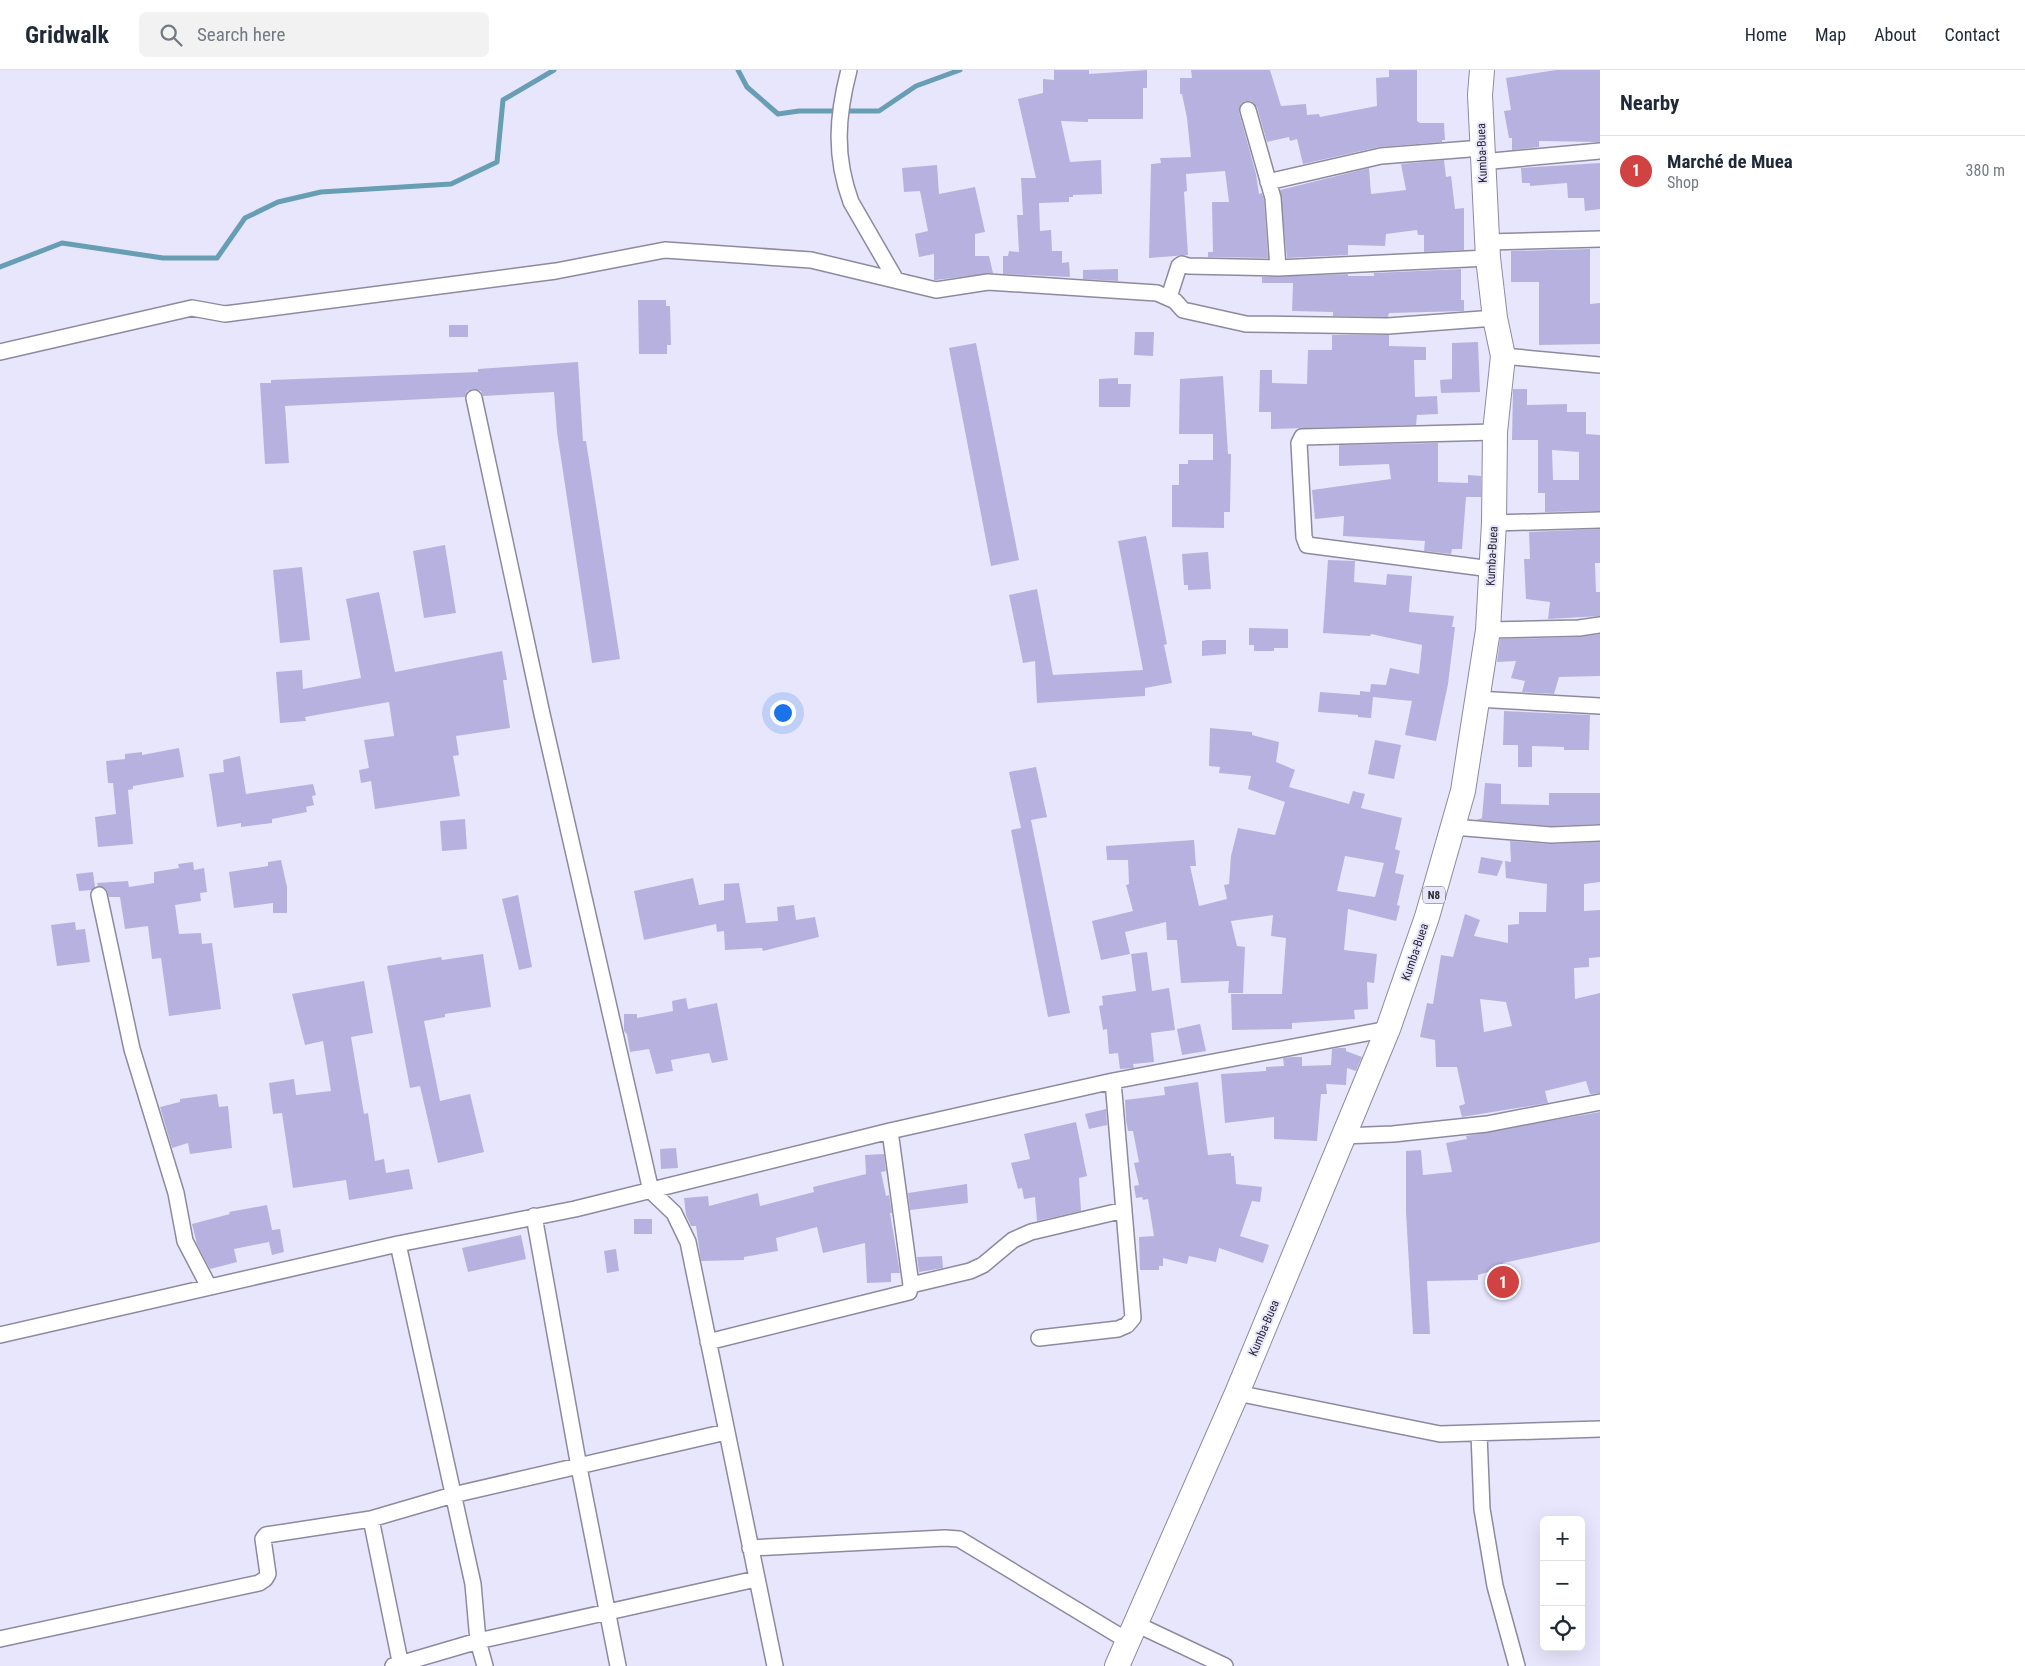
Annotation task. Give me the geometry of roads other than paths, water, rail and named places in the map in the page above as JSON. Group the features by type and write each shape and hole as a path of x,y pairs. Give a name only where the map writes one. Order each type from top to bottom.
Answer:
{"highway":[{"name":"Kumba-Buea","path":"1117,1666 1237,1393 1388,1029 1427,917 1463,791 1488,630 1494,523 1495,432 1503,356 1495,318 1487,250 1480,95 1482,70"}],"street":[{"path":"849,70 840,103 837,132 846,189 851,202 896,280"},
{"path":"1248,110 1273,198 1278,268"},
{"path":"1268,182 1381,156 1600,151"},
{"path":"1169,297 1179,266 1182,264 1188,266 1278,268 1600,239"},
{"path":"0,352 192,308 225,314 556,271 665,250 805,259 936,290 988,282 1003,282 1157,293 1169,297 1183,310 1246,324 1388,326 1495,318"},
{"path":"1503,356 1600,365"},
{"path":"474,398 542,714 651,1191 674,1213 688,1242 775,1666"},
{"path":"1491,569 1307,545 1304,538 1299,443 1302,437 1495,432"},
{"path":"1494,523 1600,520"},
{"path":"1488,630 1578,628 1600,625"},
{"path":"1476,699 1600,706"},
{"path":"1453,827 1551,835 1600,833"},
{"path":"98,895 132,1049 176,1193 185,1241 209,1287"},
{"path":"0,1335 398,1244 651,1191 890,1132 1113,1081 1388,1029"},
{"path":"1040,1338 1118,1329 1127,1325 1133,1318 1113,1081"},
{"path":"1343,1136 1487,1124 1600,1102"},
{"path":"708,1342 908,1292 911,1285 890,1132"},
{"path":"911,1285 970,1271 984,1264 1012,1240 1031,1232 1124,1210"},
{"path":"534,1216 579,1467 618,1666"},
{"path":"398,1244 473,1584 478,1641 485,1666"},
{"path":"1237,1393 1440,1434 1600,1429"},
{"path":"0,1639 259,1583 266,1579 268,1574 263,1537 371,1519 453,1495 726,1432"},
{"path":"1479,1434 1482,1509 1493,1577 1517,1666"},
{"path":"371,1519 398,1665 478,1641 756,1580"},
{"path":"750,1548 945,1538 959,1539 1132,1632 1225,1666"}],"waterway":[{"path":"0,267 62,243 163,258 217,258 245,218 278,202 321,192 451,184 497,162 503,100 554,70"},
{"path":"738,70 747,87 778,114 799,111 879,111 916,86 960,70"}],"place":[{"name":"Marché de Muea","path":"1503,1282"}]}
